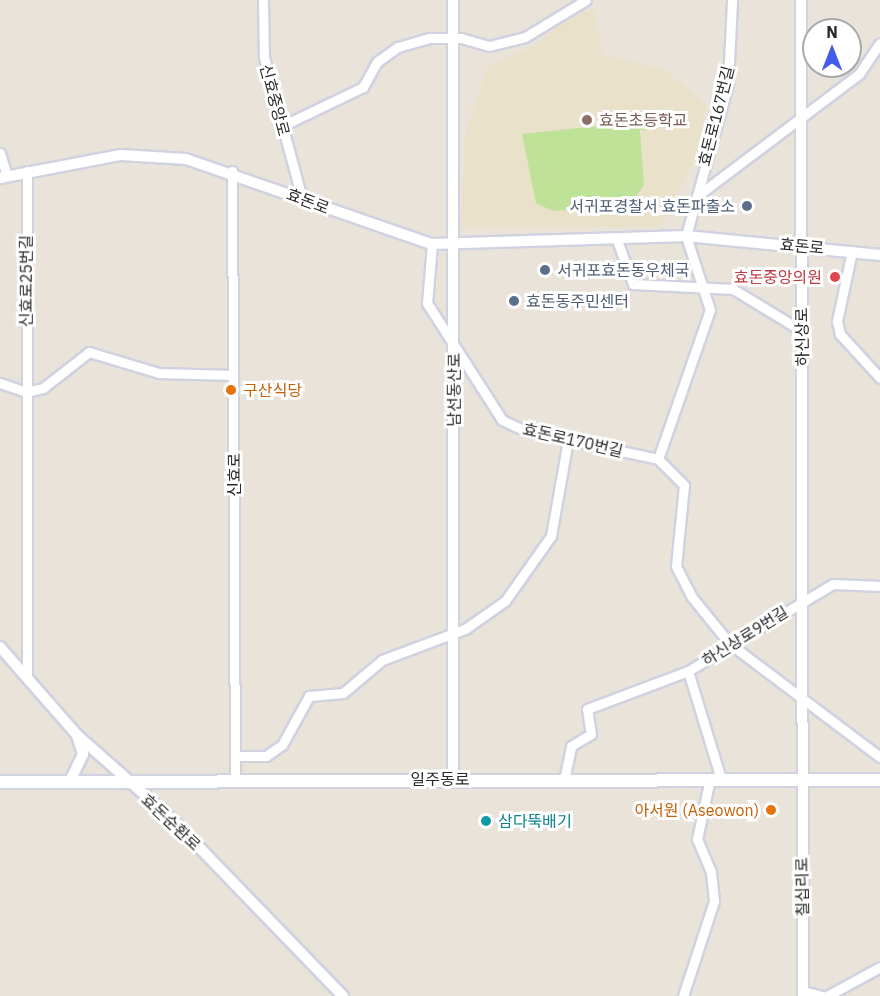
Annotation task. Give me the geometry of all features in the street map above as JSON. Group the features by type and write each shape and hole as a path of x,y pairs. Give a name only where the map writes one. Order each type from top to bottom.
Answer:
{"main road":[{"name":"일주동로","path":"0,782 801,778 880,780"}],"street":[{"name":"신효중앙로","path":"263,0 264,57 302,198"},
{"name":"남선동산로","path":"453,0 455,348 453,779"},
{"path":"282,126 363,87 376,62 398,47 453,38 489,46 525,37 586,0"},
{"name":"효돈로167번길","path":"686,236 728,83 732,0"},
{"name":"하신상로","path":"801,0 801,778"},
{"name":"효돈로167번길","path":"696,196 859,74 880,43"},
{"path":"0,153 4,177"},
{"name":"효돈로","path":"4,177 121,155 186,159 232,171 432,244 617,240 686,236 880,255"},
{"name":"신효로25번길","path":"27,171 27,677"},
{"name":"신효로","path":"232,171 235,780"},
{"path":"686,236 710,310 658,459 684,485 676,566 691,596 730,644 800,694 880,757"},
{"path":"617,240 633,284 702,285 733,289 802,331"},
{"name":"효돈로170번길","path":"432,244 428,303 502,420 568,440 658,459"},
{"path":"852,251 837,321 840,334 880,378"},
{"path":"0,384 26,392 43,388 89,352 159,373 233,375"},
{"path":"235,756 266,756 282,745 309,696 343,693 382,660 452,635 505,601 551,536 568,440"},
{"path":"801,601 833,584 880,586"},
{"name":"하신상로9번길","path":"564,780 571,746 591,734 586,709 688,671 801,601"},
{"name":"효돈순환로","path":"0,647 77,735 124,780 171,818 343,996"},
{"name":"하신상로9번길","path":"688,671 715,779"},
{"path":"70,781 83,754 77,735"},
{"name":"칠십리로","path":"801,778 803,994"},
{"path":"683,996 714,902 711,872 697,839 715,779"},
{"path":"827,996 880,967"},
{"path":"803,994 822,996"}],"shaded area":[{"name":"효돈초등학교","path":"594,9 602,55 663,68 706,104 697,156 660,227 461,227 465,135 487,67 534,46 568,18"}],"green space":[{"path":"645,121 646,130 640,130 644,185 629,206 553,211 536,203 522,134"}],"place":[{"name":"효돈초등학교","path":"587,120"},
{"name":"서귀포경찰서 효돈파출소","path":"747,206"},
{"name":"서귀포효돈동우체국","path":"545,270"},
{"name":"효돈중앙의원","path":"835,277"},
{"name":"효돈동주민센터","path":"514,301"},
{"name":"구산식당","path":"231,390"},
{"name":"아서원 (Aseowon)","path":"771,810"},
{"name":"삼다뚝배기","path":"486,821"}]}
